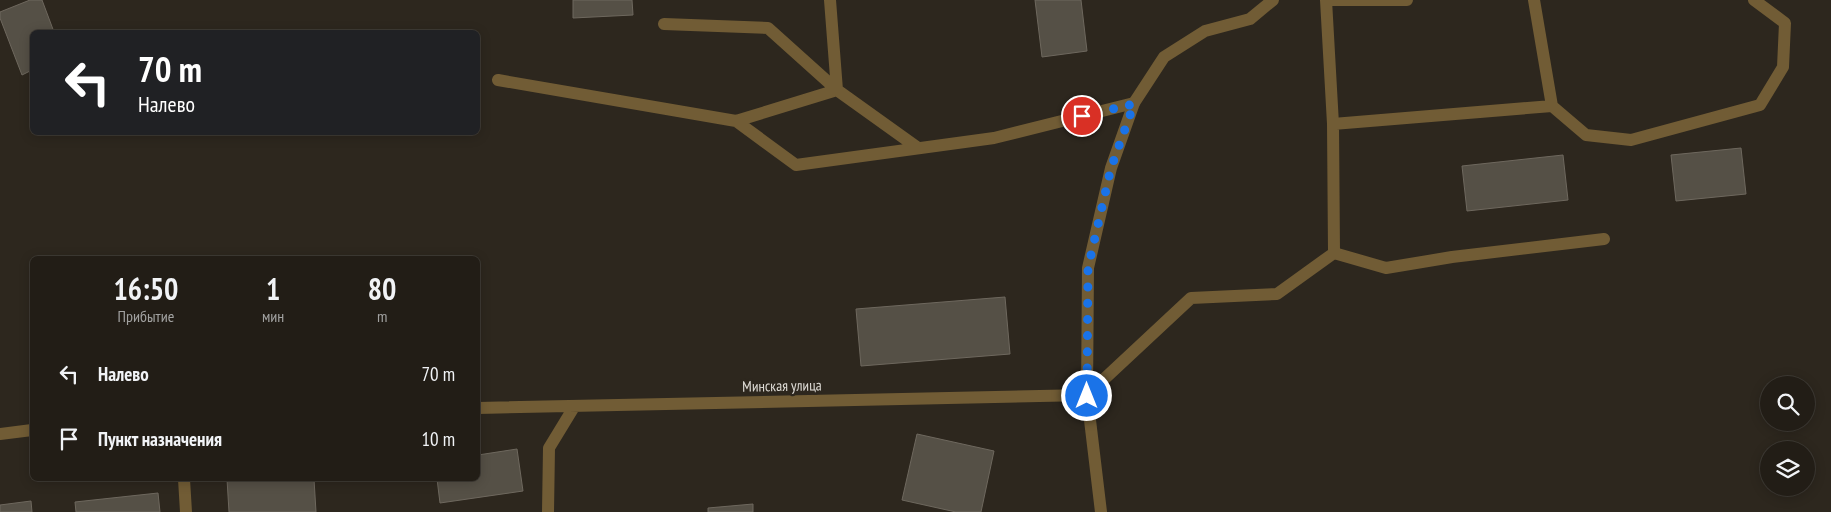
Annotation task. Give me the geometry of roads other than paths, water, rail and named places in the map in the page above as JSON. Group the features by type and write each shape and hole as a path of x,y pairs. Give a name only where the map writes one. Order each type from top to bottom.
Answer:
{"street":[{"path":"830,0 837,90"},
{"path":"1101,512 1087,396 1088,268 1111,168 1134,104 1164,57 1205,31 1250,19 1273,0"},
{"path":"1334,253 1333,124 1326,0 1407,0"},
{"path":"1534,0 1552,106 1586,135 1631,140 1760,105 1783,67 1785,24 1754,0"},
{"path":"664,24 768,28 837,90 918,148"},
{"path":"498,80 736,120 837,90"},
{"path":"736,120 796,166 994,138 1134,104"},
{"path":"1333,124 1552,106"},
{"path":"1334,253 1386,268 1452,257 1604,239"},
{"path":"1087,396 1191,298 1277,294 1334,253"},
{"name":"Минская улица","path":"480,408 1087,396"},
{"path":"548,512 549,448 574,407"},
{"path":"0,434 30,430"},
{"path":"184,481 186,512"}]}
